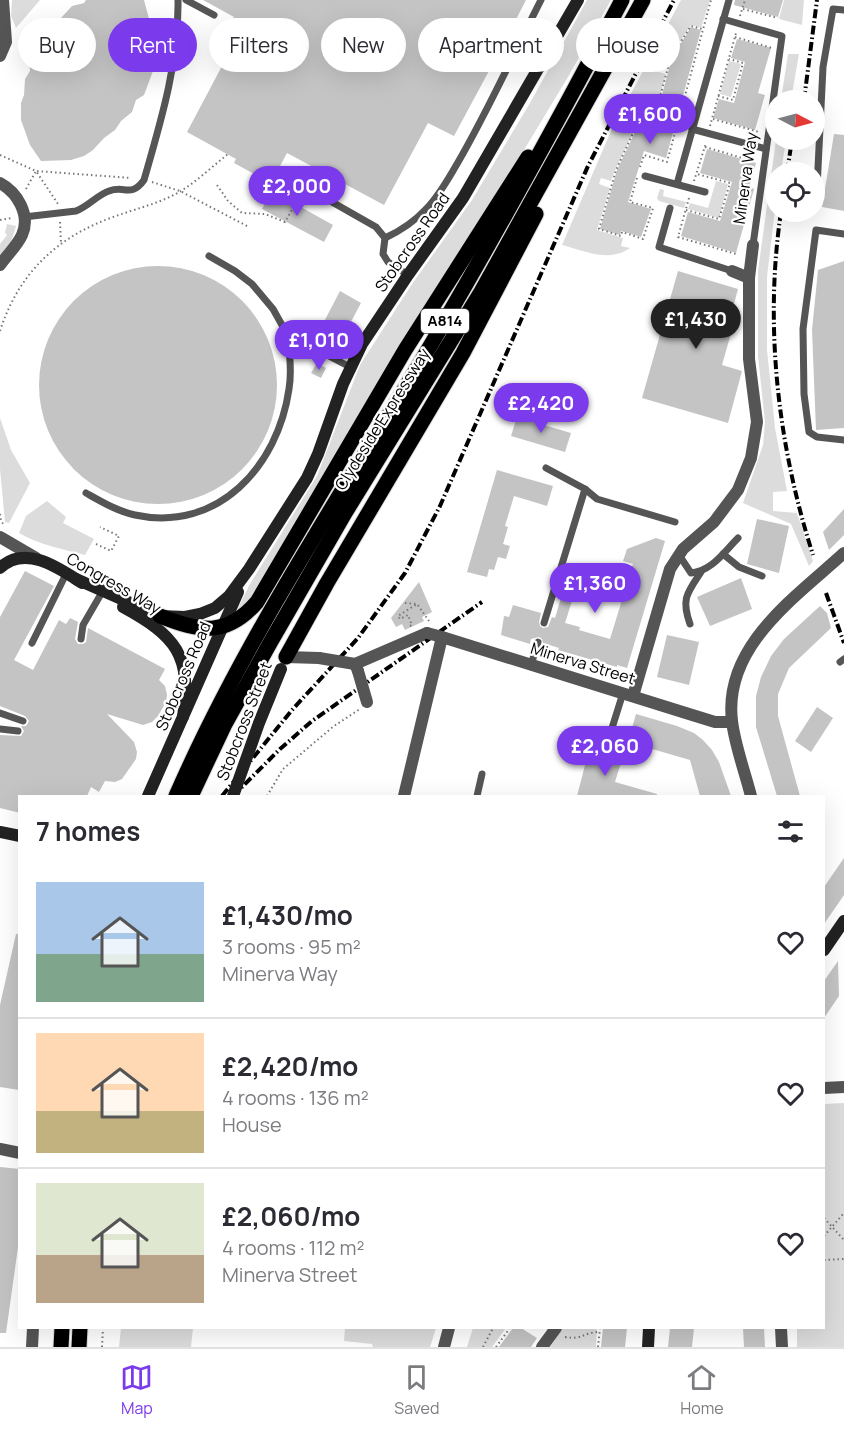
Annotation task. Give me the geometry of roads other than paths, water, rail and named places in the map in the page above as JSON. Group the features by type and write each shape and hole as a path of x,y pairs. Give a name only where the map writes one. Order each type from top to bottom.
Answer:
{"main road":[{"name":"Clydeside Expressway","path":"191,795 263,640 322,522 476,269 622,0"},
{"name":"Clydeside Expressway","path":"176,795 210,724 460,328 643,0"},
{"path":"160,616 192,628 209,629 237,621 257,603 405,350 525,160 564,110"},
{"path":"283,663 333,573 463,353 536,214 574,126"},
{"path":"79,1347 80,1329"}],"street":[{"path":"0,56 6,42 3,0"},
{"name":"Stobcross Road","path":"71,577 160,616 185,617 208,612 229,597 307,478 362,345 463,198 578,0"},
{"path":"0,183 14,194 24,217 22,234 0,265"},
{"name":"Minerva Way","path":"628,694 670,568 683,549 714,522 738,489 751,458 758,422 750,359 749,278 753,245"},
{"path":"732,271 749,278"},
{"name":"Congress Way","path":"0,537 154,624 176,647 186,678 183,717"},
{"path":"751,795 732,722 734,686 740,666 750,646 764,627 844,553"},
{"path":"0,568 14,559 36,558"},
{"name":"Stobcross Road","path":"148,795 249,569"},
{"name":"Minerva Street","path":"356,668 429,628 441,643 460,644 715,722 732,722"},
{"path":"404,795 441,643"},
{"path":"283,663 319,658 356,668 367,703"},
{"name":"Stobcross Street","path":"233,795 283,663"},
{"path":"0,831 18,836"},
{"path":"825,949 844,921"},
{"path":"825,1088 844,1087"},
{"path":"0,1149 18,1153"},
{"path":"32,1347 33,1329"},
{"path":"444,1347 449,1329"},
{"path":"648,1347 650,1329"},
{"path":"781,1329 782,1347"},
{"path":"542,1347 554,1331"}],"lane":[{"path":"24,217 76,211 108,191 134,190 144,180 169,89 176,39 178,0"},
{"path":"186,0 214,15"},
{"path":"385,238 400,231 420,215 439,194 471,140 541,0"},
{"path":"677,184 729,0"},
{"path":"818,162 823,67 833,9 844,10"},
{"name":"Minerva Way","path":"723,19 782,36 774,90"},
{"path":"692,129 765,149"},
{"name":"Minerva Way","path":"753,245 766,150"},
{"path":"645,176 705,192"},
{"path":"288,177 376,226 385,238 383,254 388,262 408,275"},
{"path":"670,208 659,247 732,271"},
{"path":"844,234 816,230 807,295 803,363 809,432 817,437 844,440"},
{"path":"86,493 121,511 158,518 199,513 232,495 267,451 284,410 291,373 287,334 273,309 252,284 209,256"},
{"path":"287,334 351,367"},
{"path":"546,468 585,489 597,499 675,522"},
{"path":"544,623 585,489"},
{"path":"679,555 691,573 701,572 710,567 738,538"},
{"path":"723,554 739,567 762,576"},
{"path":"690,624 685,609 686,594 701,572"},
{"path":"32,643 71,577"},
{"path":"81,639 83,625 100,594"},
{"path":"531,665 538,642"},
{"path":"607,744 628,694"},
{"path":"0,713 23,721"},
{"path":"0,729 18,730"},
{"path":"477,795 482,774"}],"railway":[{"path":"223,795 292,710 358,638 405,573 440,506 588,166 674,0"},
{"path":"805,90 817,0"},
{"path":"789,162 790,150"},
{"path":"780,222 774,298 777,385 791,471 813,555"},
{"path":"826,593 844,643"},
{"path":"234,795 312,721 482,602"}]}
